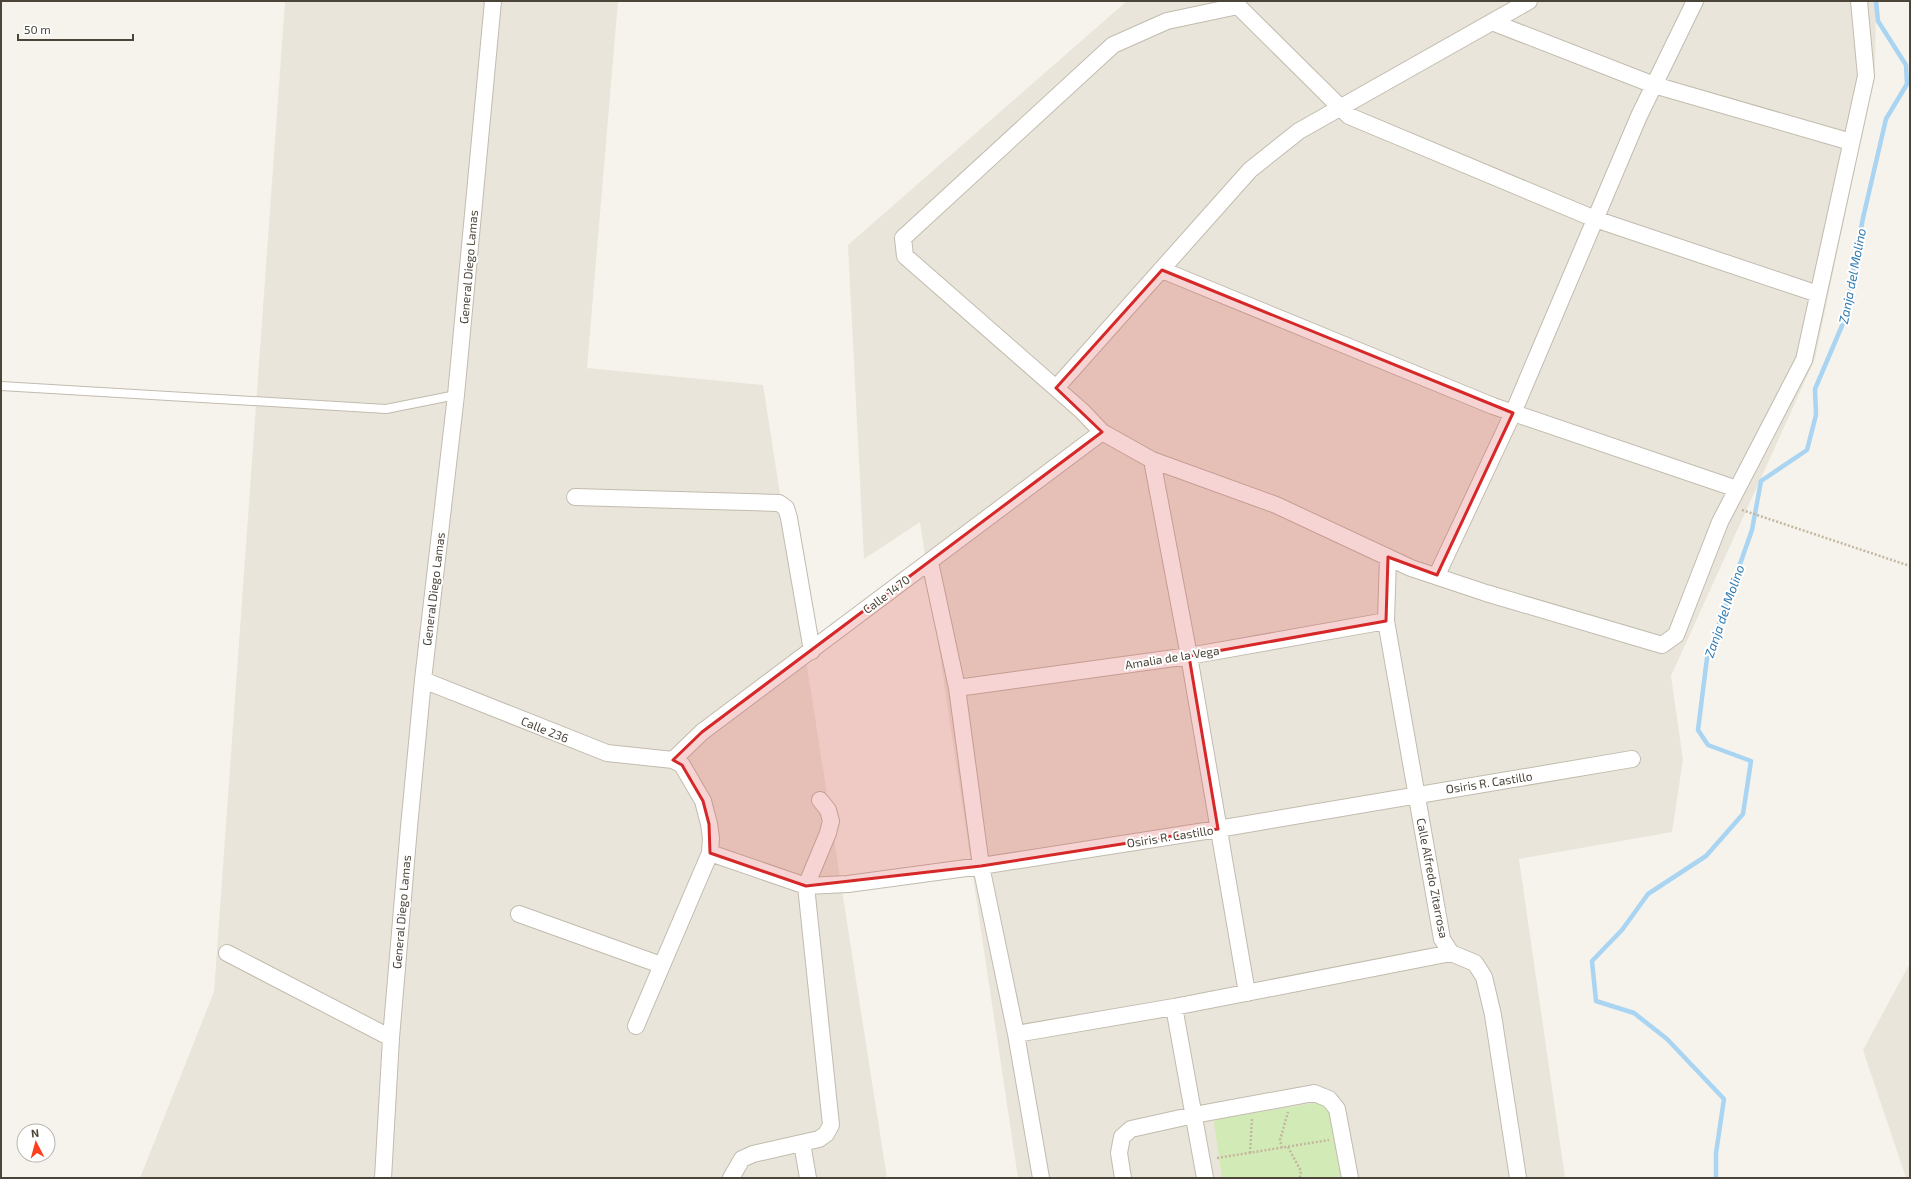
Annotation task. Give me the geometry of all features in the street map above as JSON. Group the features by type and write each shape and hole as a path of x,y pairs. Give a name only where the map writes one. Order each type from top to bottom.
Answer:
{"street":[{"name":"General Diego Lamas","path":"383,1178 390,1038 423,680 456,395 493,1"},
{"path":"1056,388 1250,170 1299,131 1529,1"},
{"path":"1437,575 1513,413 1654,85 1695,1"},
{"path":"1818,294 1596,219 1349,116 1237,4 1168,21 1113,45 903,238 905,256 1056,388 1102,432 1152,460 1276,505 1411,568 1437,575 1486,593 1662,645 1676,635 1720,522 1804,360 1818,294 1850,142 1866,76 1859,1"},
{"path":"1492,22 1654,85 1850,142"},
{"path":"1162,270 1513,413 1737,489"},
{"name":"Calle 1470","path":"673,760 702,732 1102,432"},
{"path":"1152,460 1189,656 1247,993"},
{"path":"575,497 779,503 786,508 789,518 812,651"},
{"name":"Calle Alfredo Zitarrosa","path":"1388,558 1386,621 1442,938 1451,953 1475,963 1484,977 1493,1016 1518,1178"},
{"path":"930,562 957,688 981,866 1016,1034 1040,1178"},
{"name":"Amalia de la Vega","path":"957,688 1189,656 1386,621"},
{"name":"Calle 236","path":"423,680 607,753 673,760"},
{"name":"Osiris R. Castillo","path":"710,853 806,886 848,884 981,866 1218,829 1417,794 1632,759"},
{"path":"636,1026 710,853 711,838 703,801 682,765 673,760"},
{"path":"731,1178 742,1159 753,1154 818,1139 826,1134 831,1124 806,886 828,833 831,821 828,810 820,800"},
{"path":"519,914 661,965"},
{"path":"227,953 390,1038"},
{"path":"1016,1034 1174,1007 1451,953"},
{"path":"1174,1007 1205,1178"},
{"path":"1123,1178 1119,1153 1122,1138 1131,1129 1194,1115 1314,1093 1329,1099 1336,1109 1350,1178"},
{"path":"802,1143 808,1178"}],"lane":[{"path":"1,386 386,409 456,395"}],"path":[{"path":"1729,505 1910,566"},
{"path":"1282,1148 1280,1140 1293,1097"},
{"path":"1250,1153 1252,1104"},
{"path":"1202,1161 1343,1138"},
{"path":"1288,1147 1300,1171 1300,1178"}],"highlighted area":[{"path":"1162,270 1513,413 1437,575 1388,557 1386,621 1189,656 1218,829 981,866 806,886 710,853 709,824 703,801 682,765 673,760 702,732 1102,432 1056,388"}],"shaded area":[{"path":"285,1 618,1 587,368 763,385 887,1178 140,1178 214,992"},
{"path":"1127,1 1876,1 1875,71 1815,359 1671,676 1683,760 1672,832 1519,859 1565,1178 1018,1178 920,522 864,559 848,245"},
{"path":"1910,963 1910,1178 1906,1178 1863,1050"}],"green space":[{"path":"1315,1103 1324,1104 1333,1112 1344,1178 1222,1178 1214,1123 1216,1119"}],"waterway":[{"name":"Zanja del Molino","path":"1716,1178 1716,1153 1724,1099 1667,1039 1634,1013 1596,1001 1592,961 1622,930 1648,894 1706,856 1743,814 1751,761 1708,745 1698,730 1707,658 1752,530 1761,481 1807,450 1816,415 1815,389 1844,321 1863,218 1886,119 1907,84 1906,65 1878,21 1876,1"}]}
